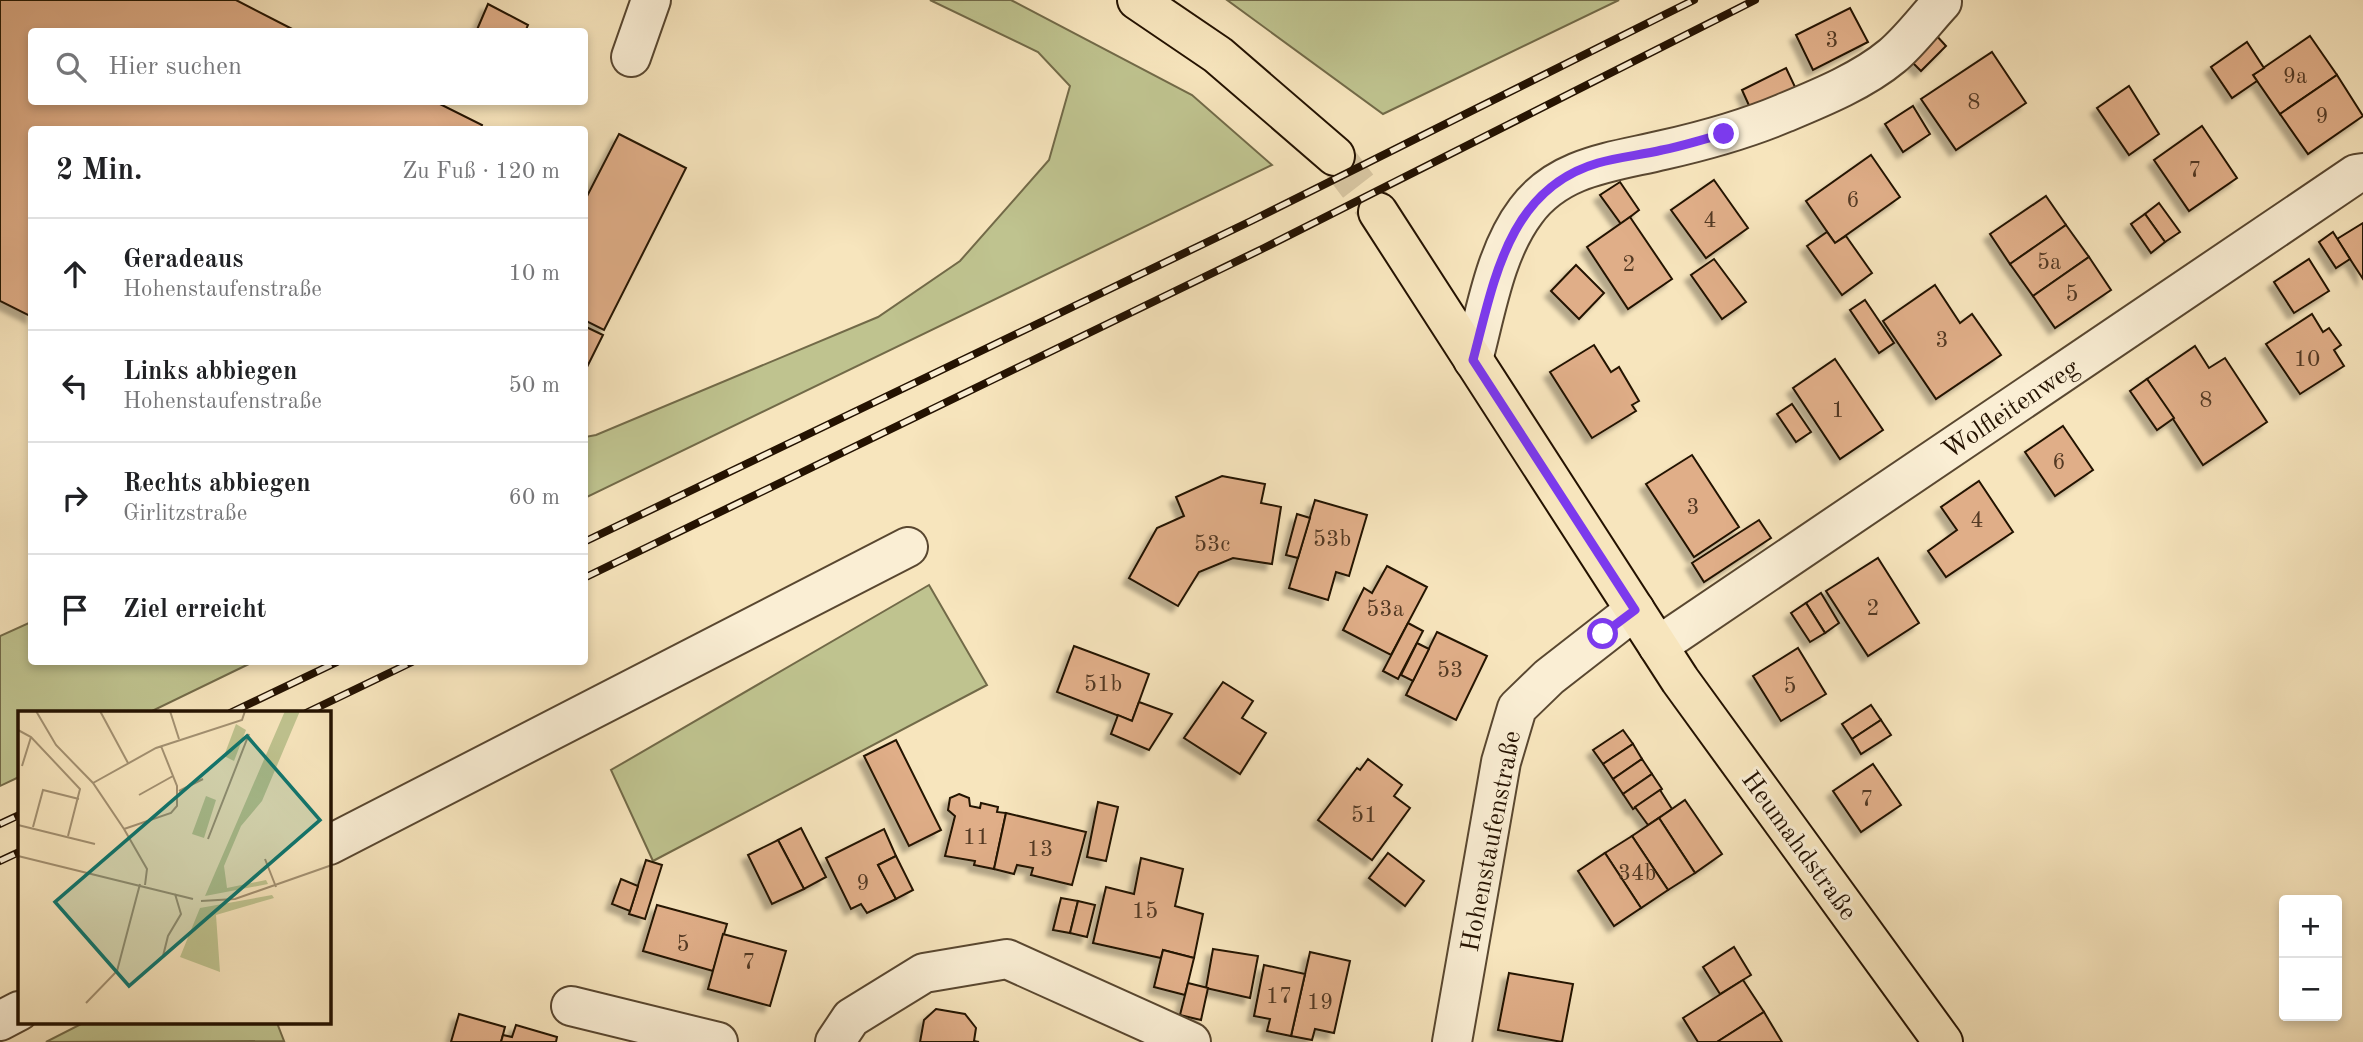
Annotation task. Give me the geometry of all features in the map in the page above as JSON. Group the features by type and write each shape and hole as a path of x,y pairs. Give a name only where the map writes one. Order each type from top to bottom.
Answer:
{"main road":[{"path":"1136,0 1218,55 1335,156"},
{"path":"1378,212 1658,646"},
{"name":"Heumahdstraße","path":"1658,646 1943,1042"}],"street":[{"path":"631,57 650,0"},
{"path":"1473,360 1493,285 1509,243 1526,211 1555,183 1597,163 1663,150 1783,113 1872,71 1894,55 1942,2"},
{"name":"Wolfleitenweg","path":"1658,646 2356,174 2363,173"},
{"path":"331,844 908,547"},
{"name":"Hohenstaufenstraße","path":"1452,1042 1501,762 1517,708 1549,677 1635,610"},
{"path":"835,1042 851,1018 924,973 1007,959 1191,1042"},
{"path":"571,1006 718,1042"},
{"path":"0,1021 18,1012"}],"green space":[{"path":"930,0 1011,0 1192,95 1272,165 588,497 588,436 878,317 960,261 1049,160 1070,86 1038,52"},
{"path":"1227,0 1619,0 1383,114"},
{"path":"929,585 987,685 653,861 611,770"},
{"path":"28,623 28,665 247,665 152,711 18,711 18,777 0,786 0,636"},
{"path":"81,1024 277,1024 284,1041 46,1042"}],"building":[{"path":"0,0 236,0 290,28 28,28 28,105 442,105 482,125 28,126 28,315 0,301"},
{"path":"488,4 528,25 527,28 478,28"},
{"path":"1850,8 1868,42 1813,70 1796,35"},
{"path":"1935,34 1946,46 1921,71 1910,60"},
{"path":"2310,36 2337,75 2280,114 2253,75"},
{"path":"2247,42 2264,68 2253,75 2257,81 2232,98 2211,67"},
{"path":"1992,52 2026,103 1956,150 1921,99"},
{"path":"1786,68 1796,89 1752,112 1742,90"},
{"path":"2337,75 2363,116 2308,154 2280,114"},
{"path":"2129,86 2159,134 2129,155 2097,108"},
{"path":"1913,106 1930,134 1903,152 1885,124"},
{"path":"2202,126 2237,178 2189,211 2154,160"},
{"path":"619,134 686,168 604,330 588,322 588,194"},
{"path":"1871,155 1900,197 1835,243 1806,201"},
{"path":"1714,180 1748,228 1706,258 1671,210"},
{"path":"1620,182 1639,210 1621,224 1600,195"},
{"path":"2046,196 2066,225 2010,264 1990,234"},
{"path":"2159,203 2180,232 2165,242 2145,214"},
{"path":"2145,214 2165,242 2151,253 2131,224"},
{"path":"1630,217 1672,279 1628,309 1587,247"},
{"path":"2363,223 2363,279 2337,239"},
{"path":"2066,225 2089,257 2033,296 2010,264"},
{"path":"1827,232 1835,243 1846,236 1872,273 1842,295 1807,246"},
{"path":"2333,232 2350,259 2336,268 2319,242"},
{"path":"2089,257 2111,290 2055,328 2033,296"},
{"path":"1714,259 1746,302 1722,319 1691,275"},
{"path":"2309,259 2329,291 2294,313 2274,282"},
{"path":"1576,265 1604,293 1579,319 1551,291"},
{"path":"1935,285 1960,323 1972,314 2001,355 1936,399 1883,321"},
{"path":"1865,300 1894,343 1879,353 1850,310"},
{"path":"2312,314 2323,332 2329,328 2341,345 2334,350 2344,366 2300,394 2266,344"},
{"path":"588,328 603,335 588,365"},
{"path":"1594,345 1611,372 1619,367 1639,401 1632,405 1636,411 1592,438 1550,372"},
{"path":"2195,346 2209,368 2225,358 2267,422 2203,465 2147,379"},
{"path":"1835,359 1883,430 1840,459 1793,388"},
{"path":"2147,379 2174,418 2157,430 2130,391"},
{"path":"1792,404 1811,432 1796,442 1777,414"},
{"path":"2063,426 2093,470 2055,496 2025,452"},
{"path":"1692,455 1739,527 1694,557 1646,484"},
{"path":"1222,476 1265,484 1261,503 1281,507 1272,564 1233,558 1199,572 1178,606 1129,578 1157,528 1184,516 1176,497"},
{"path":"1979,481 2013,532 1946,577 1928,551 1957,530 1941,507"},
{"path":"1315,500 1367,515 1349,576 1336,572 1328,600 1289,588"},
{"path":"1297,514 1310,518 1298,558 1286,555"},
{"path":"1759,520 1771,538 1704,582 1692,563"},
{"path":"1878,558 1919,623 1868,656 1826,591"},
{"path":"1387,566 1427,587 1391,655 1343,630 1364,588 1372,593"},
{"path":"1821,593 1839,623 1825,633 1806,603"},
{"path":"1806,603 1825,633 1810,642 1791,613"},
{"path":"1408,623 1423,631 1398,679 1383,671"},
{"path":"1437,632 1487,656 1456,720 1406,695"},
{"path":"1417,643 1429,649 1413,681 1401,675"},
{"path":"1074,646 1149,674 1132,721 1057,692"},
{"path":"1798,648 1826,694 1781,721 1753,676"},
{"path":"1223,682 1253,701 1242,718 1266,733 1240,774 1184,738"},
{"path":"1139,702 1172,714 1149,750 1111,734 1118,715 1132,721"},
{"path":"1871,705 1881,720 1852,739 1842,724"},
{"path":"1881,720 1891,735 1861,754 1852,739"},
{"path":"1623,730 1633,744 1603,764 1593,750"},
{"path":"896,740 941,830 909,846 864,756"},
{"path":"1633,744 1642,759 1613,779 1603,764"},
{"path":"1368,759 1402,785 1394,796 1410,808 1372,860 1318,820 1357,768 1360,770"},
{"path":"1642,759 1652,774 1623,794 1613,779"},
{"path":"1873,764 1901,805 1861,832 1833,791"},
{"path":"1652,774 1662,789 1633,809 1623,794"},
{"path":"1660,790 1672,809 1648,825 1635,807"},
{"path":"959,794 969,798 970,806 980,808 981,803 998,807 997,812 1006,813 994,869 974,865 975,861 945,856 955,816 948,810 950,798"},
{"path":"1685,800 1722,854 1695,873 1659,818"},
{"path":"1098,802 1118,807 1106,861 1087,857"},
{"path":"1006,813 1086,832 1072,885 1031,875 1033,868 1017,865 1014,874 994,869"},
{"path":"1659,818 1695,873 1668,890 1632,836"},
{"path":"801,828 826,877 804,889 778,840"},
{"path":"884,829 896,856 878,865 896,899 867,913 861,904 851,909 826,858"},
{"path":"1632,836 1668,890 1641,908 1605,853"},
{"path":"778,840 804,889 772,904 748,855"},
{"path":"1388,853 1424,881 1405,906 1369,878"},
{"path":"1605,853 1641,908 1614,926 1578,871"},
{"path":"896,856 913,890 896,899 878,865"},
{"path":"1141,858 1183,869 1175,906 1203,914 1194,958 1163,950 1161,958 1093,943 1106,887 1134,894"},
{"path":"646,860 662,865 645,919 629,914"},
{"path":"621,879 638,886 630,911 612,904"},
{"path":"1061,898 1078,901 1070,933 1053,930"},
{"path":"1078,901 1095,905 1087,937 1070,933"},
{"path":"657,905 727,924 713,971 643,951"},
{"path":"723,934 786,951 770,1006 708,989"},
{"path":"1734,947 1751,975 1720,994 1703,967"},
{"path":"1213,949 1258,956 1250,998 1206,988"},
{"path":"1163,950 1194,958 1185,995 1154,987"},
{"path":"1310,952 1350,961 1334,1033 1315,1029 1312,1040 1291,1036"},
{"path":"1264,965 1305,974 1291,1036 1267,1031 1270,1019 1254,1016"},
{"path":"1509,973 1573,984 1562,1042 1498,1030"},
{"path":"1743,980 1764,1012 1717,1042 1698,1042 1683,1018"},
{"path":"1188,983 1208,988 1201,1020 1180,1015"},
{"path":"936,1009 965,1014 976,1028 974,1041 979,1042 920,1042 924,1020"},
{"path":"1764,1012 1782,1042 1717,1042"},
{"path":"459,1014 505,1027 501,1042 451,1042"},
{"path":"516,1025 557,1037 556,1042 501,1042 503,1035 512,1037"}],"tunnel":[{"path":"1335,156 1378,212"}],"railway":[{"path":"588,540 1251,221 1694,0"},
{"path":"588,576 1264,248 1755,0"},
{"path":"234,711 331,665"},
{"path":"310,711 406,665"},
{"path":"0,824 18,815"},
{"path":"0,861 18,852"}],"route":[{"path":"1603,634 1635,610 1473,360 1493,285 1509,243 1526,211 1555,183 1597,163 1724,134"}]}
